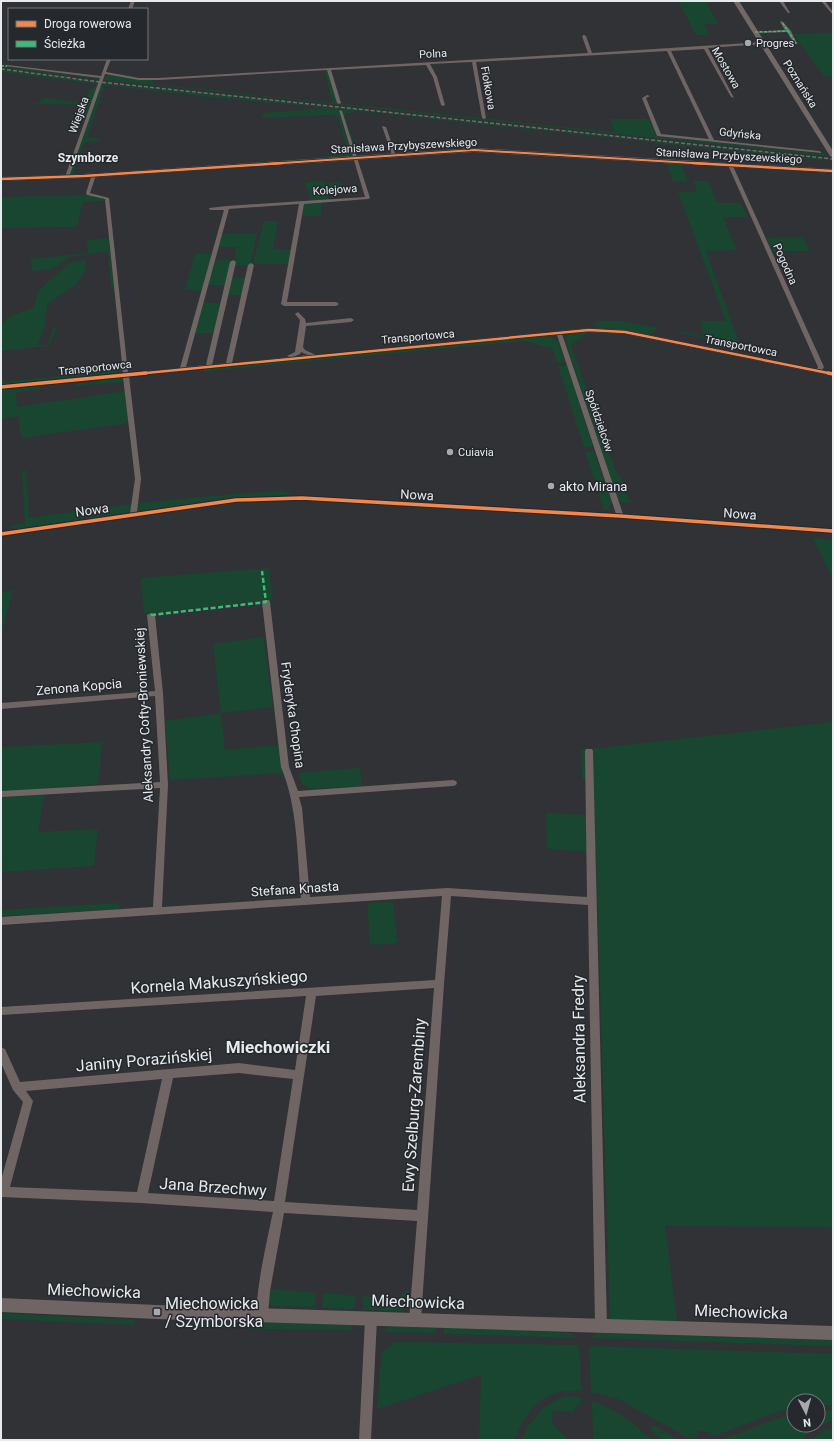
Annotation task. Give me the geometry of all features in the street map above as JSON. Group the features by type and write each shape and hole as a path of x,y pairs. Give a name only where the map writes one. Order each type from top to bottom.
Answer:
{"main road":[{"name":"Poznańska","path":"736,1 833,156"}],"street":[{"path":"781,1 789,12"},
{"path":"823,1 833,14"},
{"path":"782,22 789,32"},
{"path":"755,32 789,32"},
{"name":"Polna","path":"103,75 149,80 763,43 796,43 789,32"},
{"path":"584,36 590,54"},
{"name":"Mostowa","path":"705,47 733,97"},
{"path":"668,49 712,140"},
{"name":"Wiejska","path":"66,177 109,60"},
{"name":"Fiołkowa","path":"474,61 484,118"},
{"path":"428,64 435,77 443,105"},
{"path":"7,66 103,75"},
{"path":"328,70 338,102"},
{"name":"Gdyńska","path":"648,96 644,98 659,135 818,152"},
{"name":"Kolejowa","path":"211,209 368,198 340,111"},
{"path":"384,127 394,155"},
{"name":"Stanisława Przybyszewskiego","path":"1,179 94,176 460,151 488,151 833,171"},
{"name":"Pogodna","path":"730,165 821,367 819,371"},
{"path":"94,176 88,194 107,198 120,330 138,480 133,514"},
{"path":"275,360 298,353 300,347 303,320 288,304 284,304 302,202"},
{"path":"183,369 227,208"},
{"path":"209,366 233,262"},
{"path":"229,364 251,265"},
{"path":"288,304 336,304"},
{"path":"298,314 302,304"},
{"path":"303,325 351,320"},
{"name":"Transportowca","path":"1,386 589,330 620,331 833,374"},
{"name":"Spółdzielców","path":"559,333 620,516"},
{"path":"300,347 303,351 315,356"},
{"name":"Nowa","path":"1,534 236,500 302,498 620,516 833,531"},
{"name":"Fryderyka Chopina","path":"266,602 284,767 295,794 298,808 306,902"},
{"name":"Aleksandry Cofty-Broniewskiej","path":"151,615 159,693 164,784 157,910"},
{"name":"Zenona Kopcia","path":"1,706 159,693"},
{"name":"Aleksandra Fredry","path":"589,751 601,1326"},
{"path":"295,794 453,783"},
{"path":"1,794 164,784"},
{"name":"Stefana Knasta","path":"1,920 447,892 592,901"},
{"name":"Ewy Szelburg-Zarembiny","path":"415,1320 447,892"},
{"name":"Kornela Makuszyńskiego","path":"1,1010 439,984"},
{"path":"262,1315 264,1291 279,1207 312,991"},
{"path":"1,1052 17,1087 28,1101 2,1192"},
{"name":"Janiny Porazińskiej","path":"17,1087 239,1068 299,1075"},
{"path":"141,1198 169,1074"},
{"name":"Jana Brzechwy","path":"2,1192 141,1198 422,1216"},
{"name":"Miechowicka","path":"1,1305 262,1315 833,1333"},
{"path":"365,1440 370,1318"}],"green space":[{"path":"678,1 706,1 718,24 704,24 710,35 696,35"},
{"path":"833,33 833,77 824,76 793,34"},
{"path":"1,66 98,78 100,79 1,68"},
{"path":"1,70 99,82 86,118 80,120 85,105 1,103 38,103 44,98 86,103 89,90 95,88 96,84 1,72"},
{"path":"324,70 328,72 337,103 614,132 610,119 649,119 656,136 818,153 823,152 826,156 103,80 105,76 121,76 153,80 153,84 333,103"},
{"path":"102,83 827,159 828,161 357,111 344,114 358,155 356,155 340,108 338,109 352,156 317,158 337,156 348,152 338,116 329,115 263,118 262,113 332,108 217,98 107,85 104,86 87,138 99,138 98,141 85,142 73,175 69,175"},
{"path":"666,162 681,163 687,181 673,181"},
{"path":"323,181 323,183 341,182 344,189 327,191 329,200 311,201 305,182"},
{"path":"693,181 708,181 717,203 741,203 748,217 723,217 737,250 706,251 739,342 726,342 681,333 681,331 703,336 700,321 726,321 678,192 697,192"},
{"path":"85,195 101,197 105,201 83,202 77,227 1,228 1,197"},
{"path":"322,202 321,216 302,216 304,204"},
{"path":"264,221 278,221 273,249 292,250 290,264 253,264"},
{"path":"221,234 257,234 250,265 233,265 237,247 218,247"},
{"path":"802,237 810,251 773,251 766,238"},
{"path":"109,238 114,290 112,290 111,286 108,251 70,257 53,269 32,271 30,259 88,253 87,240"},
{"path":"195,254 212,254 202,291 185,290"},
{"path":"86,260 85,268 78,281 47,305 45,327 38,345 47,345 54,327 58,326 49,346 1,351 1,326 4,321 10,316 30,309 34,306 39,290 71,262"},
{"path":"214,260 231,260 225,285 207,285"},
{"path":"231,278 247,278 244,295 227,295"},
{"path":"203,303 221,303 214,333 195,333"},
{"path":"595,321 624,321 658,328 651,335 616,329 597,328"},
{"path":"590,332 571,345 616,472 622,480 630,503 624,503 618,500 565,339 565,337 572,333"},
{"path":"542,336 558,340 565,362 557,363 553,349 524,341 203,372 203,369"},
{"path":"558,366 567,366 593,447 584,447"},
{"path":"119,367 123,367 122,372 1,385 1,382 119,370"},
{"path":"122,377 123,382 76,386 76,384 98,382 98,379"},
{"path":"39,384 41,389 16,392 17,407 125,391 130,423 22,438 18,416 1,419 1,390"},
{"path":"594,451 604,481 595,481 585,452"},
{"path":"22,470 26,470 29,518 132,504 131,512 16,529 8,526 25,523"},
{"path":"596,485 605,485 611,501 609,510 604,510"},
{"path":"281,491 295,494 235,498 137,511 139,503"},
{"path":"813,538 833,540 833,580"},
{"path":"269,568 273,600 144,614 141,578"},
{"path":"13,590 1,634 1,592"},
{"path":"263,637 273,707 221,713 213,644"},
{"path":"221,713 225,750 278,745 283,773 170,780 165,721"},
{"path":"833,722 833,1227 665,1226 677,1322 610,1319 596,852 547,849 546,813 587,815 587,779 582,779 581,750"},
{"path":"102,742 98,784 45,789 38,832 98,829 94,866 1,872 3,863 1,863 1,747"},
{"path":"360,768 362,786 310,789 302,784 298,773"},
{"path":"393,902 397,943 370,945 367,903"},
{"path":"119,903 119,909 1,916 1,910"},
{"path":"271,1289 316,1293 315,1307 271,1306 268,1302"},
{"path":"408,1289 407,1294 410,1295 410,1301 401,1311 363,1310 362,1296 397,1299"},
{"path":"323,1293 356,1296 354,1309 322,1308"},
{"path":"1,1313 135,1320 134,1325 1,1319"},
{"path":"176,1321 233,1323 236,1328 176,1326"},
{"path":"257,1322 351,1325 355,1330 250,1329"},
{"path":"391,1326 436,1328 436,1333 382,1332"},
{"path":"444,1327 571,1333 576,1338 444,1334"},
{"path":"597,1333 833,1340 833,1346 591,1338"},
{"path":"395,1342 579,1345 581,1391 556,1393 538,1402 526,1418 514,1440 479,1440 481,1375 377,1409 382,1352"},
{"path":"589,1346 833,1354 833,1405 826,1405 826,1393 786,1393 786,1410 714,1436 708,1432 698,1430 697,1436 693,1439 689,1438 618,1399 591,1392"},
{"path":"565,1396 581,1397 581,1402 572,1412 553,1411 552,1423 568,1440 521,1440 528,1426 544,1407"},
{"path":"592,1401 609,1408 624,1417 652,1440 593,1440"},
{"path":"826,1410 833,1410 833,1421 826,1423"},
{"path":"786,1416 786,1433 809,1433 802,1440 721,1440"},
{"path":"654,1425 678,1440 662,1440 651,1430 651,1427"},
{"path":"833,1428 833,1440 811,1440 820,1433 826,1433 826,1430"}],"railway":[{"path":"1,69 100,82 833,159"}],"marked path":[{"path":"763,43 796,43 782,22"},
{"path":"755,32 789,31"},
{"path":"1,66 7,66"},
{"path":"151,615 266,602 262,571"}],"cycle path":[{"path":"1,179 84,176 474,150 833,171"},
{"path":"1,387 589,330 625,332 833,374"},
{"path":"1,534 236,500 302,498 620,516 833,531"}],"place":[{"name":"Progres","path":"748,43"},
{"name":"Cuiavia","path":"450,452"},
{"name":"akto Mirana","path":"551,486"},
{"name":"Miechowicka / Szymborska","path":"157,1312"}],"district":[{"name":"Szymborze","path":"88,158"},
{"name":"Miechowiczki","path":"278,1047"}]}
